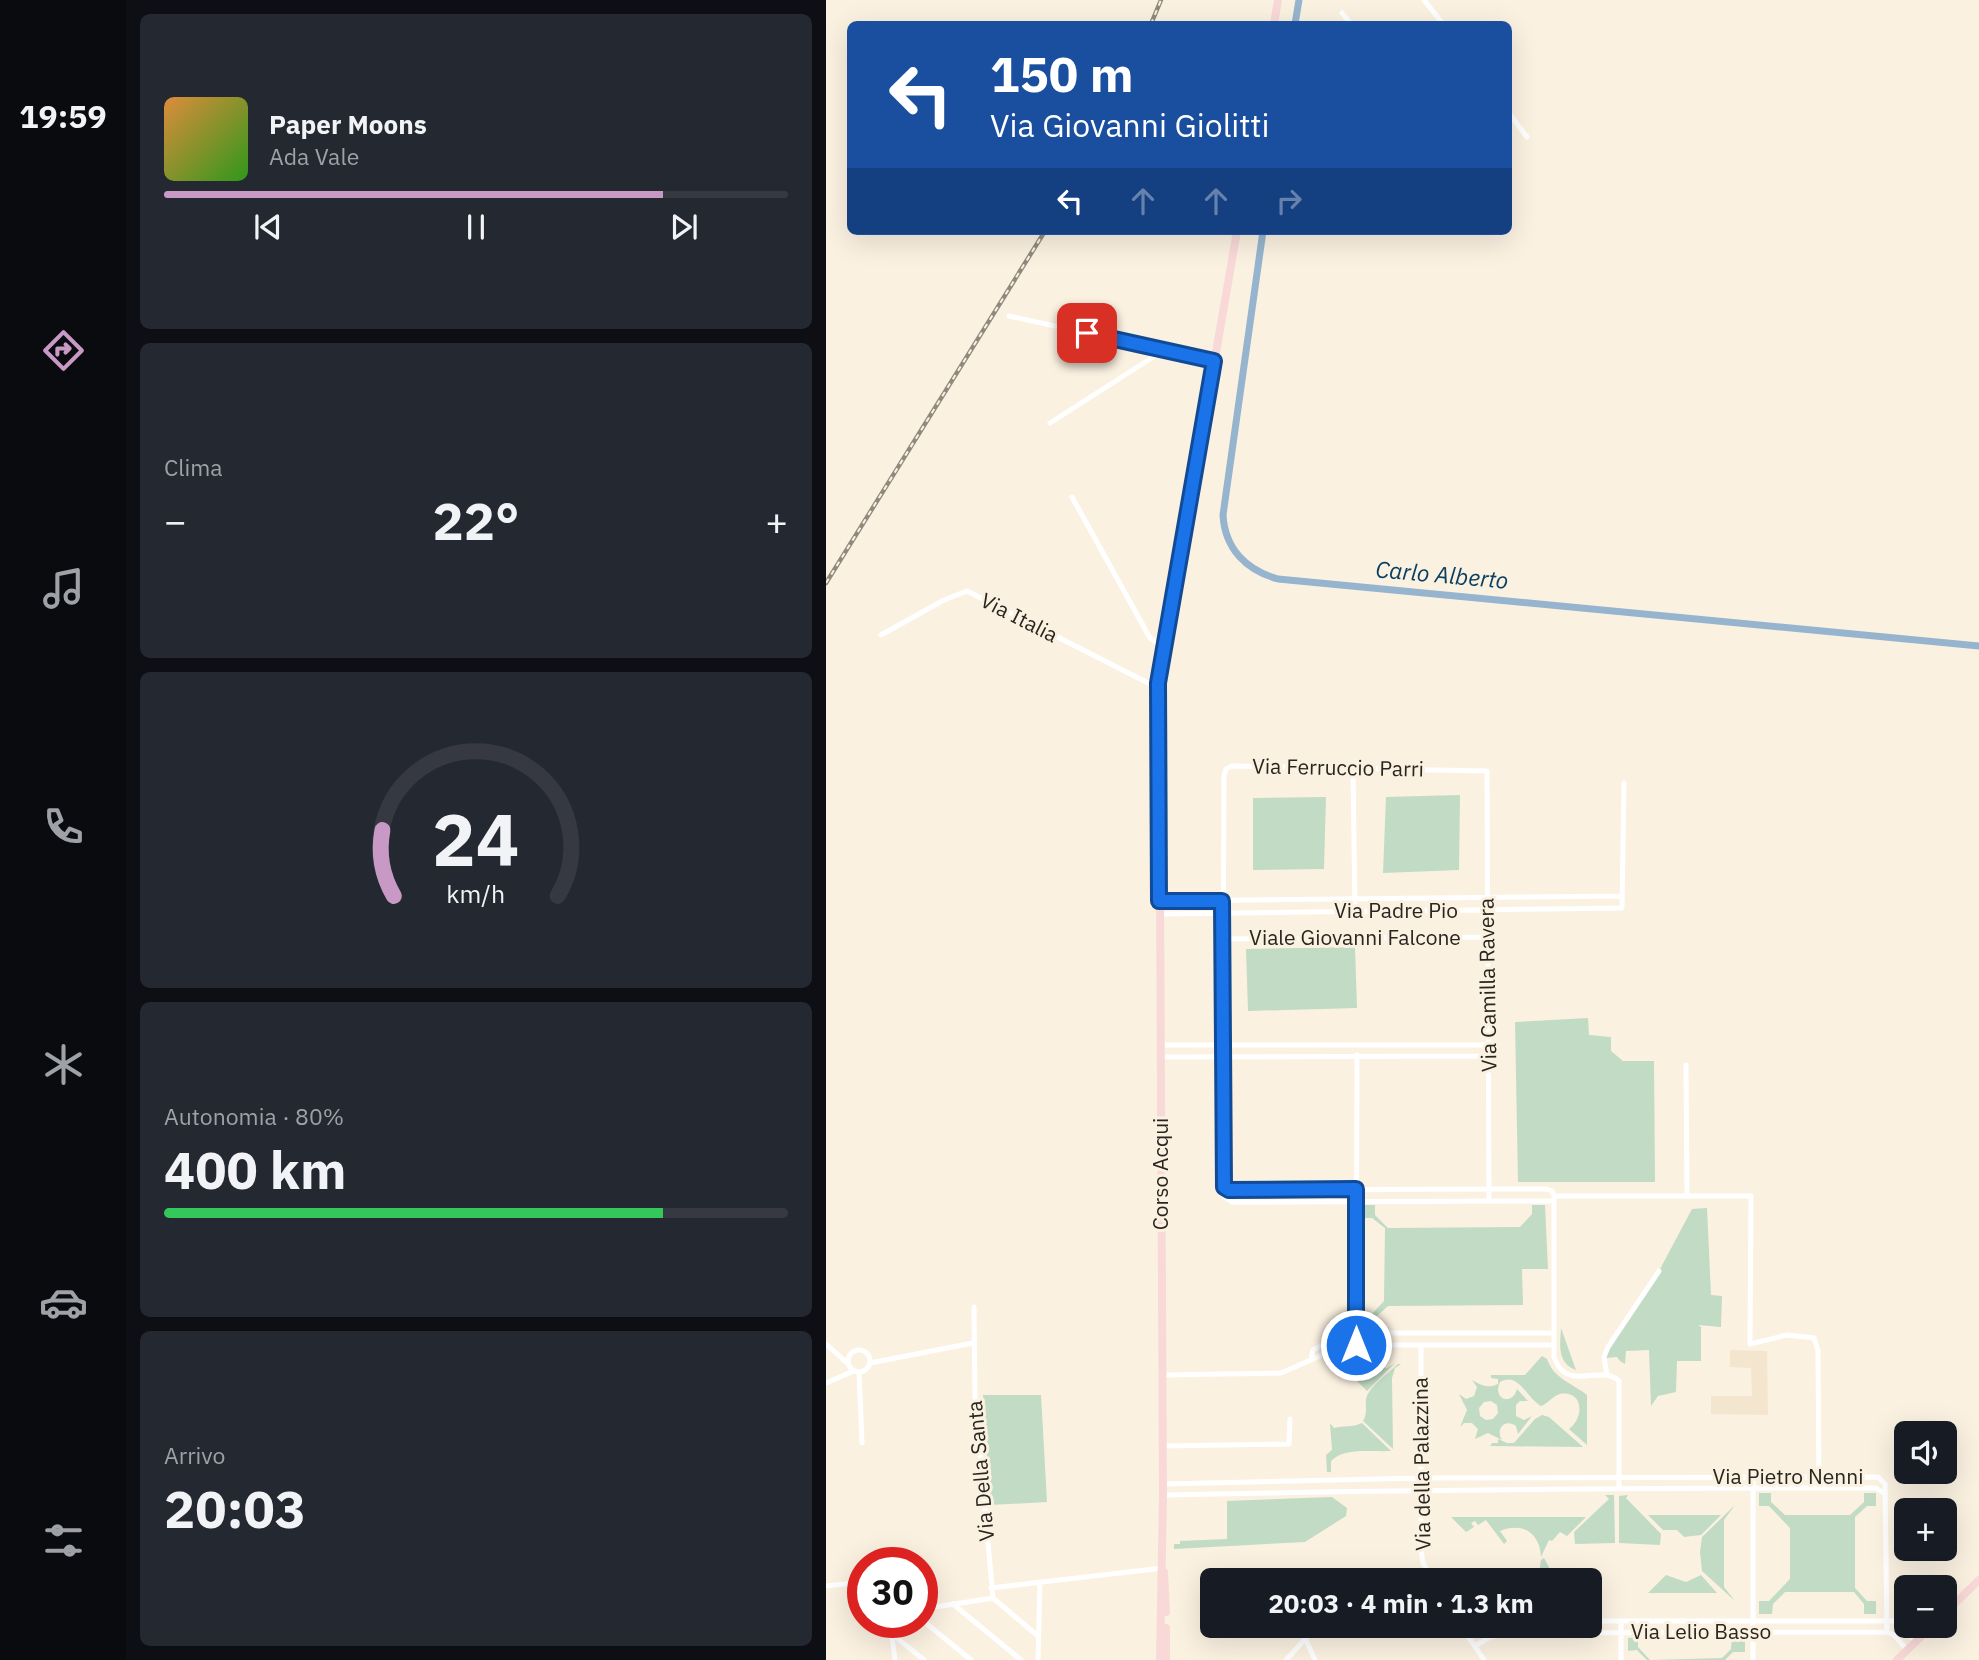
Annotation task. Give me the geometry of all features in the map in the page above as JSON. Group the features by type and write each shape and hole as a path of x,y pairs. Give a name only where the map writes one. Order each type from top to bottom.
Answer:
{"street":[{"path":"1274,21 1278,0"},
{"path":"1424,0 1441,21"},
{"path":"1342,13 1349,21"},
{"path":"1512,117 1527,136"},
{"name":"Corso Acqui","path":"1160,1660 1163,1484 1158,688 1236,235"},
{"path":"1009,316 1214,361"},
{"path":"1050,423 1164,350"},
{"path":"1072,497 1150,638 1164,648"},
{"name":"Via Italia","path":"881,635 944,600 967,592 1158,688"},
{"name":"Via Ferruccio Parri","path":"1222,1184 1222,901 1226,769 1232,766 1487,771"},
{"path":"1353,769 1355,911"},
{"name":"Via Camilla Ravera","path":"1487,771 1489,1200"},
{"path":"1622,896 1624,783"},
{"name":"Via Padre Pio","path":"1159,901 1622,896 1622,908 1159,914"},
{"name":"Viale Giovanni Falcone","path":"1222,939 1488,937"},
{"path":"1160,1045 1489,1045"},
{"path":"1356,1345 1357,1055"},
{"path":"1160,1057 1490,1056"},
{"path":"1686,1065 1687,1196"},
{"path":"1222,1184 1229,1190 1546,1189 1554,1197 1553,1345 1556,1362 1567,1374 1577,1377 1607,1376 1616,1378 1620,1385 1619,1488"},
{"path":"1222,1184 1224,1195 1231,1202 1751,1196 1750,1344 1787,1335 1814,1338 1818,1351 1819,1488"},
{"path":"1607,1376 1604,1357 1608,1347 1658,1271"},
{"name":"Via Della Santa","path":"974,1307 975,1398 993,1598"},
{"path":"1311,1360 1314,1350 1320,1346 1356,1333 1553,1333"},
{"path":"826,1343 856,1372 862,1443"},
{"path":"826,1383 866,1369 870,1363 973,1343"},
{"path":"1161,1375 1276,1373 1336,1349 1356,1345 1553,1345"},
{"name":"Via della Palazzina","path":"1421,1345 1421,1550 1426,1568"},
{"path":"848,1363 850,1353 860,1349 867,1352 870,1363"},
{"path":"1162,1446 1289,1444 1290,1419"},
{"name":"Via Pietro Nenni","path":"1163,1484 1421,1478 1878,1476 1885,1485 1885,1494"},
{"path":"1753,1477 1754,1660"},
{"name":"Via Pietro Nenni","path":"1163,1495 1619,1488 1875,1488 1885,1494"},
{"path":"1885,1494 1887,1632 1894,1635 1907,1650"},
{"path":"991,1588 1163,1569 1166,1582 1166,1660"},
{"path":"1957,1601 1979,1580"},
{"path":"1038,1660 1040,1582"},
{"path":"826,1586 847,1584"},
{"path":"938,1606 993,1598 1038,1636"},
{"path":"953,1604 1021,1660"},
{"path":"1602,1621 1887,1620 1900,1623 1916,1642"},
{"path":"1621,1621 1621,1660"},
{"name":"Via Lelio Basso","path":"1475,1646 1503,1633 1887,1632"},
{"path":"938,1633 971,1660"},
{"path":"892,1638 895,1660"},
{"path":"897,1638 924,1660"},
{"path":"1286,1660 1305,1638 1315,1660"},
{"path":"1469,1638 1484,1660"},
{"path":"1897,1660 1920,1638"}],"shaded area":[{"path":"1730,1350 1767,1351 1768,1415 1711,1414 1711,1396 1752,1396 1751,1368 1730,1367"}],"green space":[{"path":"1460,795 1459,870 1383,873 1386,797"},
{"path":"1326,797 1324,869 1253,870 1253,798"},
{"path":"1355,947 1357,1008 1248,1011 1246,949"},
{"path":"1588,1018 1589,1035 1611,1037 1611,1051 1623,1061 1654,1061 1655,1182 1518,1182 1515,1022"},
{"path":"1362,1205 1375,1205 1375,1215 1388,1228 1520,1227 1532,1214 1532,1205 1545,1205 1548,1269 1522,1269 1523,1305 1388,1306 1376,1317 1375,1327 1363,1327 1363,1313 1372,1314 1384,1301 1385,1228 1372,1218 1363,1218"},
{"path":"1707,1208 1711,1295 1722,1296 1721,1327 1698,1325 1701,1327 1701,1361 1677,1361 1676,1392 1658,1396 1651,1406 1649,1350 1626,1351 1625,1364 1617,1357 1606,1358 1608,1347 1659,1271 1692,1209"},
{"path":"1561,1328 1576,1370 1563,1358 1560,1347"},
{"path":"1542,1356 1559,1376 1587,1395 1587,1445 1569,1429 1578,1418 1579,1412 1577,1400 1573,1396 1560,1394 1541,1406 1512,1380 1500,1382 1499,1393 1507,1399 1515,1395 1517,1389 1528,1401 1520,1401 1516,1405 1516,1416 1524,1420 1532,1416 1518,1434 1516,1426 1508,1423 1500,1429 1502,1440 1488,1433 1475,1439 1478,1429 1472,1423 1464,1423 1460,1427 1467,1410 1459,1394 1466,1399 1474,1396 1477,1387 1472,1380 1491,1386 1498,1384 1498,1379 1491,1378 1491,1375 1525,1375","holes":["1491,1401 1497,1405 1498,1413 1493,1419 1486,1420 1480,1416 1479,1408 1484,1402"]},
{"path":"1395,1363 1367,1391 1357,1381 1352,1369 1387,1368"},
{"path":"1398,1364 1401,1364 1395,1368 1392,1378 1393,1449 1363,1421 1368,1394"},
{"path":"983,1395 1041,1395 1047,1502 990,1505"},
{"path":"1542,1415 1549,1417 1583,1447 1490,1446 1492,1443 1498,1443 1498,1439 1514,1443 1535,1419"},
{"path":"1330,1423 1334,1428 1362,1423 1391,1451 1343,1454 1331,1461 1331,1472 1327,1472 1326,1455 1332,1450"},
{"path":"1759,1493 1771,1493 1771,1502 1785,1515 1850,1515 1864,1502 1864,1493 1876,1493 1876,1506 1867,1506 1855,1517 1855,1588 1867,1601 1876,1601 1876,1614 1864,1614 1864,1604 1854,1592 1785,1592 1773,1604 1772,1614 1759,1614 1759,1601 1769,1601 1790,1579 1790,1528 1769,1506 1759,1506"},
{"path":"1605,1495 1614,1495 1615,1543 1575,1544 1574,1532 1609,1499"},
{"path":"1628,1495 1626,1498 1661,1534 1660,1545 1619,1543 1619,1496"},
{"path":"1332,1497 1347,1508 1346,1516 1305,1542 1174,1549 1174,1544 1180,1544 1180,1541 1227,1539 1227,1501"},
{"path":"1735,1505 1724,1520 1724,1587 1735,1601 1702,1571 1700,1552 1702,1537"},
{"path":"1648,1515 1721,1515 1701,1535 1684,1537 1677,1530 1663,1530"},
{"path":"1451,1517 1586,1517 1567,1536 1560,1532 1552,1541 1549,1540 1541,1557 1537,1541 1528,1531 1516,1528 1500,1531 1507,1541 1504,1544 1486,1520 1478,1525 1475,1521 1471,1523 1474,1527 1466,1532"},
{"path":"1544,1558 1549,1568 1540,1568"},
{"path":"1666,1575 1686,1582 1701,1575 1717,1593 1648,1593"},
{"path":"1638,1637 1638,1647 1650,1660 1637,1650 1628,1651 1628,1638"},
{"path":"1732,1637 1745,1637 1745,1652 1733,1652 1725,1660 1650,1660 1722,1658 1731,1649"}],"waterway":[{"name":"Carlo Alberto","path":"1296,21 1299,0"},
{"name":"Carlo Alberto","path":"1262,235 1223,515 1233,548 1256,570 1278,579 1979,646"}],"railway":[{"path":"1152,21 1161,0"},
{"path":"826,583 1043,235"}],"route":[{"path":"1087,333 1214,361 1158,683 1159,901 1222,901 1224,1187 1229,1190 1356,1189 1356,1345"}]}
